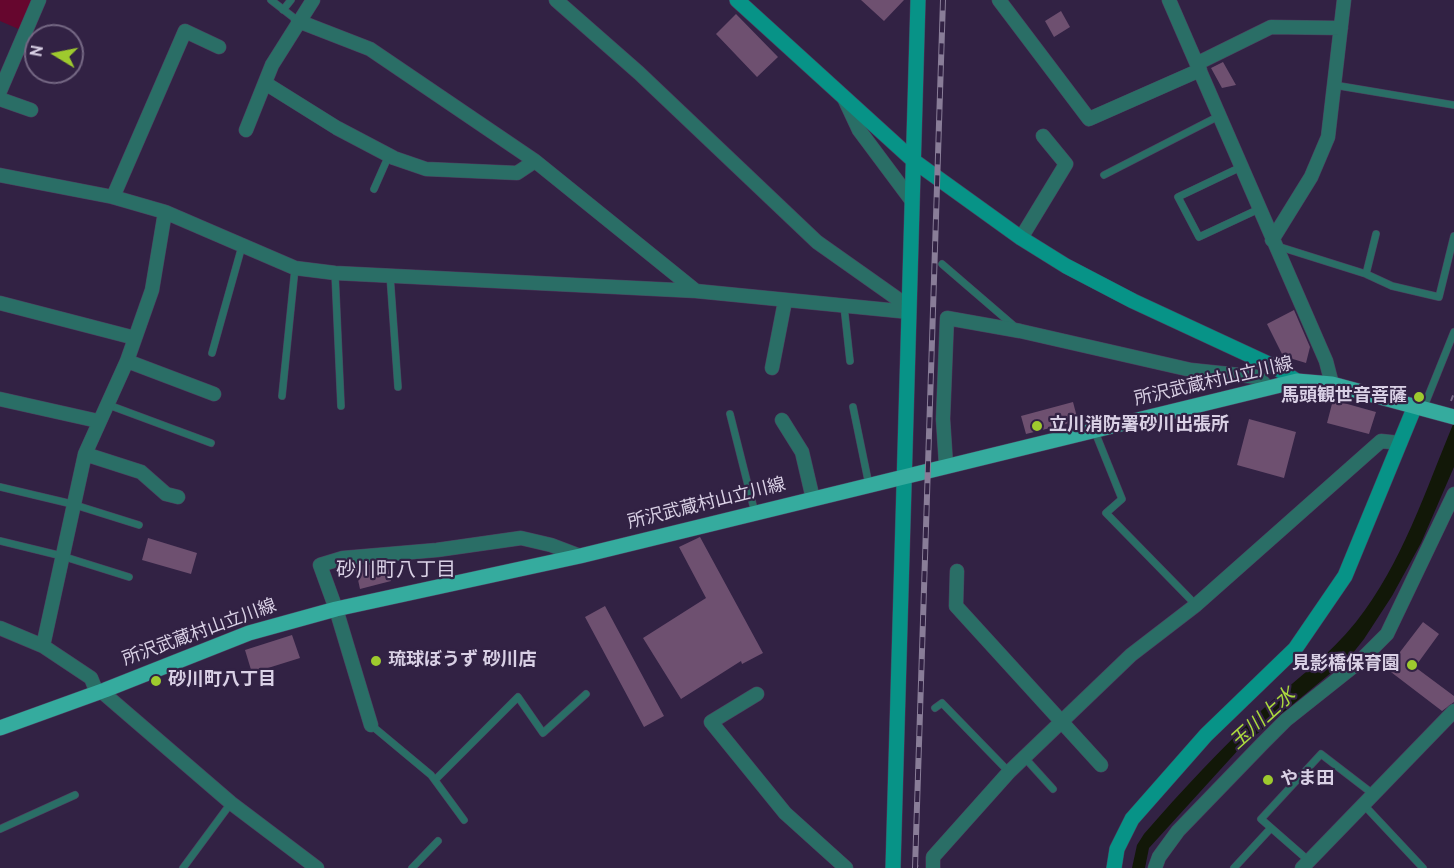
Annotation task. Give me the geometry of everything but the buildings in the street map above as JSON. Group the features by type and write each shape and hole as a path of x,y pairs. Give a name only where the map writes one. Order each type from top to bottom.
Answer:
{"main road":[{"name":"所沢武蔵村山立川線","path":"0,728 249,633 336,609 580,556 946,465 1095,432 1268,387 1297,381 1332,384 1454,417"}],"street":[{"path":"0,91 39,0"},
{"path":"246,130 265,83 298,21 313,0"},
{"path":"556,0 639,73 817,242 909,309"},
{"path":"737,0 914,161 1021,238 1097,283 1273,366 1297,381"},
{"path":"892,868 918,0"},
{"path":"999,0 1089,119 1199,67 1271,27 1341,28"},
{"path":"1169,0 1326,361 1332,384"},
{"path":"1273,242 1311,177 1328,136 1344,0"},
{"path":"298,21 370,49 535,161 696,291"},
{"path":"113,197 184,31 219,47"},
{"path":"265,83 337,128 389,155 426,169 517,173 535,161"},
{"path":"844,97 859,130 912,201"},
{"path":"0,99 31,110"},
{"path":"1021,238 1066,164 1043,136"},
{"path":"0,175 113,197 165,212 295,268 335,273 696,291 784,301 909,309"},
{"path":"43,646 72,504 85,454 105,404 127,361 152,290 165,212"},
{"path":"772,368 784,301"},
{"path":"0,303 135,338"},
{"path":"946,465 943,419 947,318 1020,331 1191,370 1258,377 1268,387"},
{"path":"127,361 214,394"},
{"path":"0,399 98,421"},
{"path":"1114,868 1117,849 1132,819 1206,735 1295,649 1345,576 1400,443 1423,409"},
{"path":"782,420 802,452 813,499"},
{"path":"933,868 933,857 1009,772 1131,655 1196,604 1381,441 1400,443"},
{"path":"85,454 141,472 166,494 178,497"},
{"path":"1155,868 1159,857 1178,831 1263,742 1286,720 1359,662 1387,634 1454,494"},
{"path":"371,725 336,609 320,565 343,558 437,550 521,538 551,545 580,556"},
{"path":"957,571 956,606 1101,765"},
{"path":"0,628 43,646 91,678 99,692 231,804 317,868"},
{"path":"757,693 711,722 785,813 846,868"},
{"path":"1305,865 1454,711"}],"lane":[{"path":"271,0 298,21"},
{"path":"283,10 291,0"},
{"path":"1334,85 1454,105"},
{"path":"1104,175 1220,116"},
{"path":"374,189 389,155"},
{"path":"1241,167 1178,198 1199,237 1259,209"},
{"path":"1366,274 1376,234"},
{"path":"1273,242 1366,274 1392,286 1439,297 1454,236"},
{"path":"212,353 242,246"},
{"path":"942,264 984,303 1020,331"},
{"path":"282,396 295,268"},
{"path":"335,273 341,406"},
{"path":"390,275 398,387"},
{"path":"844,306 850,361"},
{"path":"1423,409 1454,332"},
{"path":"105,404 211,443"},
{"path":"853,407 869,485"},
{"path":"730,414 755,513"},
{"path":"1095,432 1122,499 1106,513 1196,604"},
{"path":"0,487 72,504 139,525"},
{"path":"0,542 62,556 129,577"},
{"path":"435,780 518,697 543,734 586,694"},
{"path":"935,708 942,703 1009,772"},
{"path":"371,725 435,780 464,820"},
{"path":"1305,865 1261,819 1321,754 1368,799 1423,868"},
{"path":"1024,757 1053,789"},
{"path":"0,829 75,795"},
{"path":"183,868 231,804"},
{"path":"1234,868 1271,828"},
{"path":"412,868 438,841"}],"shaded area":[{"path":"0,0 33,0 21,30 0,21"}],"water":[{"name":"玉川上水","path":"1454,422 1454,467 1421,543 1392,596 1364,639 1349,658 1240,748 1149,848 1145,868 1132,868 1137,845 1158,818 1247,724 1335,646 1372,600 1387,576 1412,525"}],"railway":[{"path":"915,868 943,0"}],"place":[{"name":"馬頭観世音菩薩","path":"1419,397"},
{"name":"立川消防署砂川出張所","path":"1037,426"},
{"name":"琉球ぼうず 砂川店","path":"376,661"},
{"name":"見影橋保育園","path":"1412,665"},
{"name":"砂川町八丁目","path":"156,681"},
{"name":"やま田","path":"1268,780"}],"district":[{"name":"砂川町八丁目","path":"396,572"}]}
